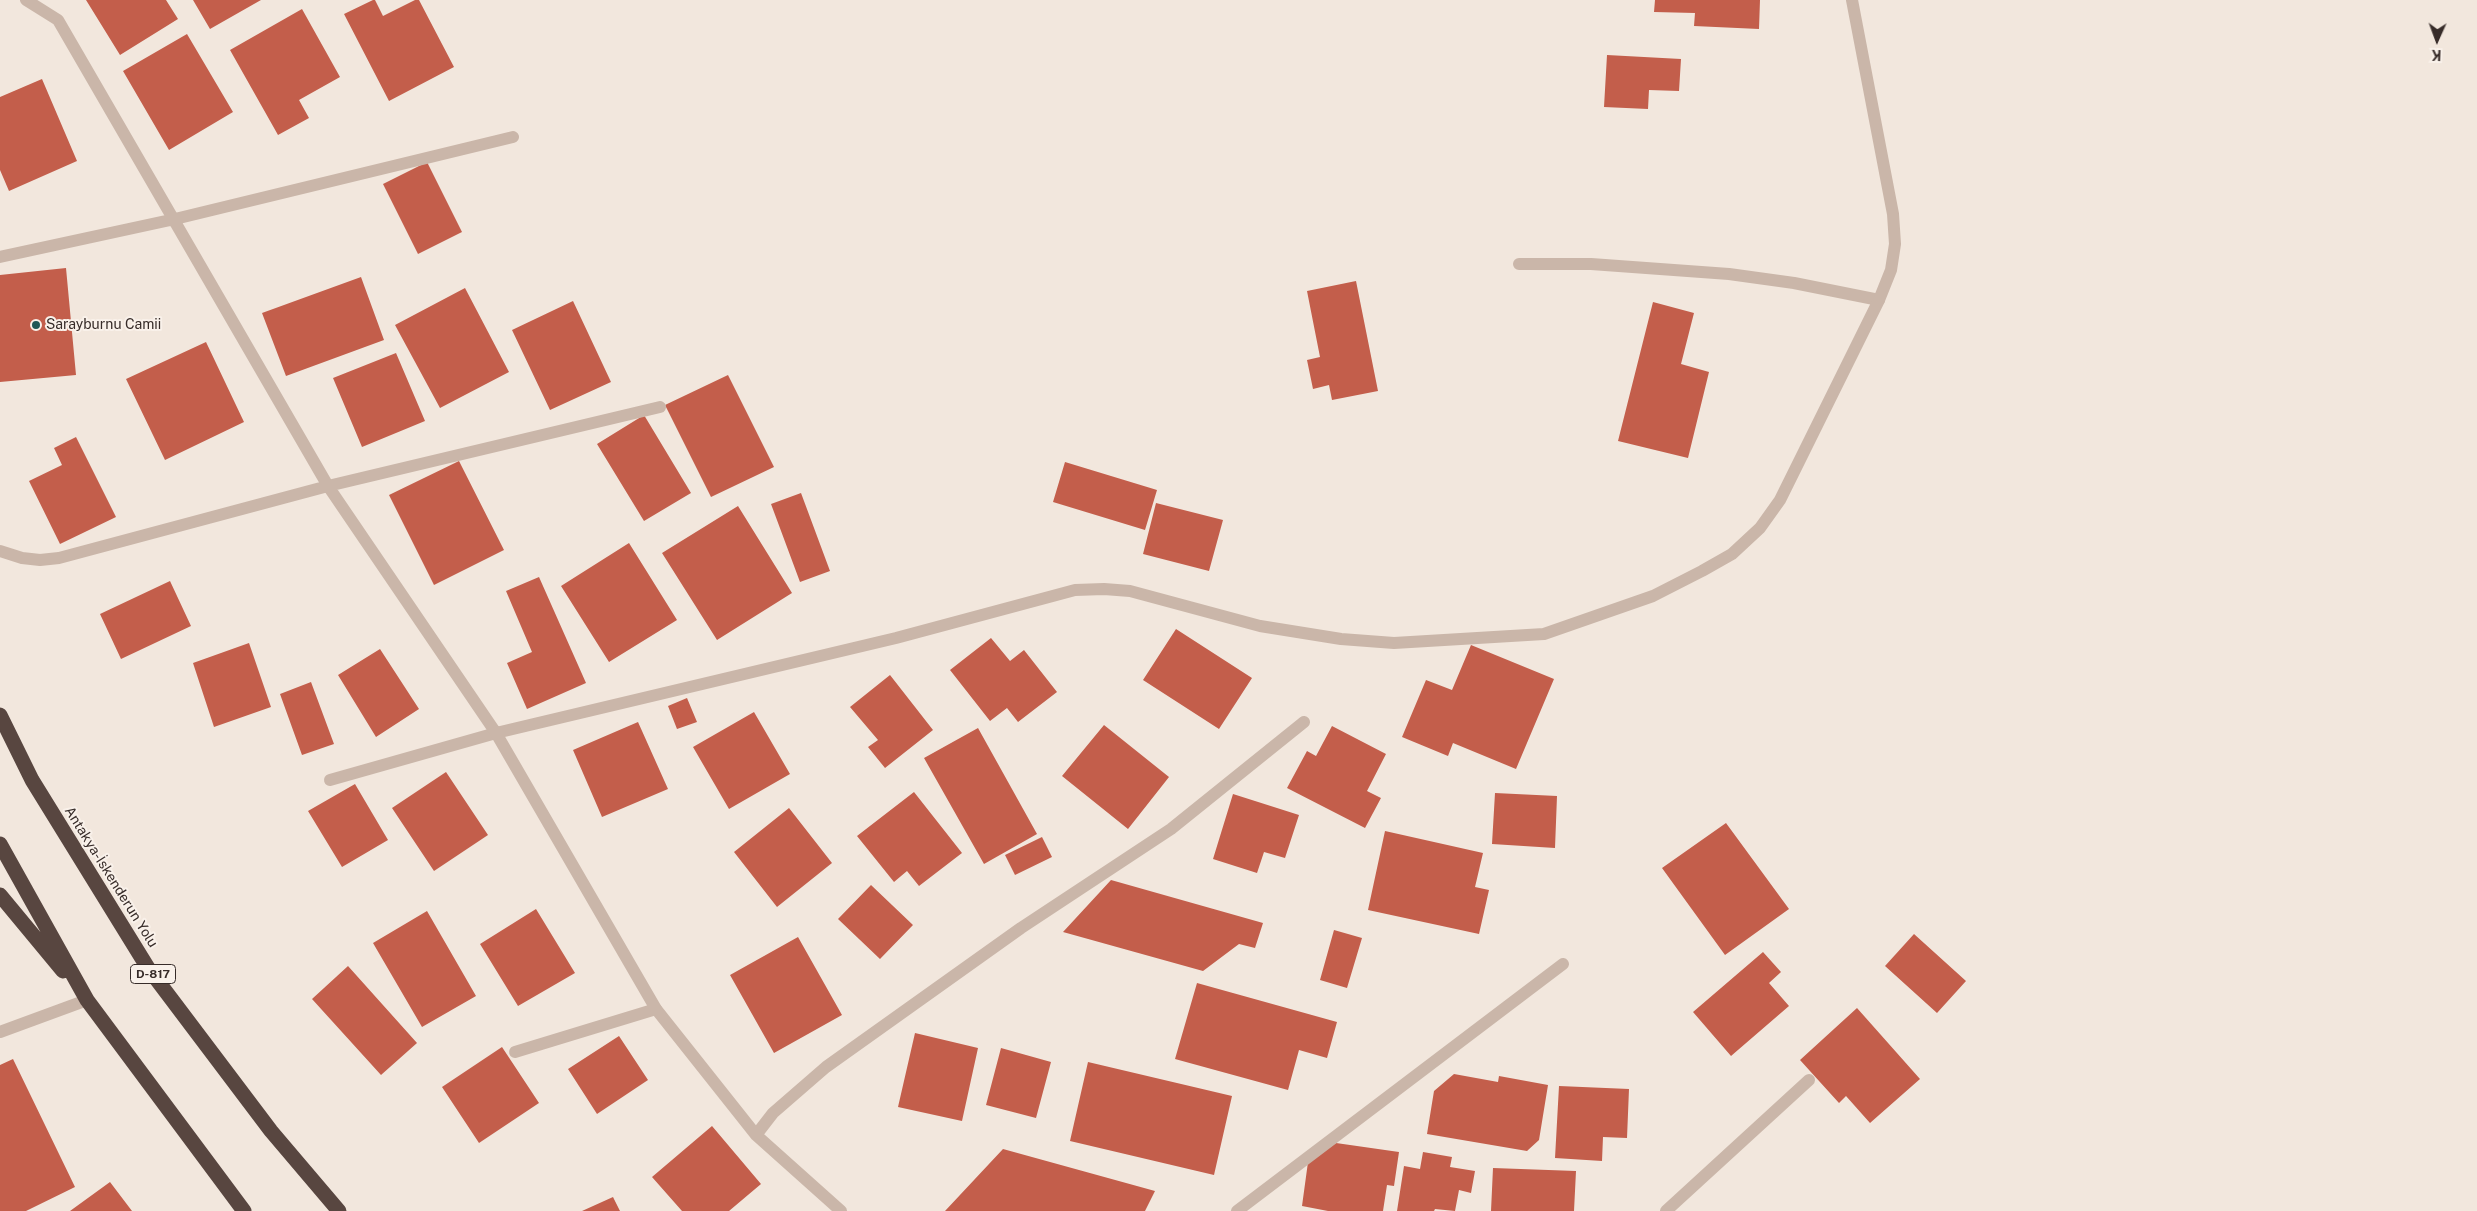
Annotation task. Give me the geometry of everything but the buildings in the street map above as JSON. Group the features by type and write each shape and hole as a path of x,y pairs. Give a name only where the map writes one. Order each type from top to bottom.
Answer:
{"highway":[{"name":"Antakya-İskenderun Yolu","path":"0,715 32,780 148,968 271,1131 339,1211"},
{"path":"0,844 87,1000"},
{"path":"0,895 87,1000 244,1211"}],"street":[{"path":"26,0 58,20 328,486 496,733 656,1009 756,1135 841,1211"},
{"path":"330,780 496,733 896,638 1076,590 1104,589 1130,591 1260,626 1341,639 1394,642 1544,634 1653,596 1732,554 1760,528 1780,500 1879,300 1891,270 1895,244 1892,214 1852,0"},
{"path":"0,257 175,219 513,137"},
{"path":"1518,264 1591,264 1729,274 1794,283 1879,300"},
{"path":"0,551 22,558 40,560 59,558 328,486 660,407"},
{"path":"756,1135 773,1114 798,1089 826,1067 1021,928 1171,829 1304,722"},
{"path":"1238,1211 1563,964"},
{"path":"0,1032 87,1000"},
{"path":"515,1052 656,1009"},
{"path":"1666,1211 1809,1080"}],"place":[{"name":"Sarayburnu Camii","path":"36,325"}]}
